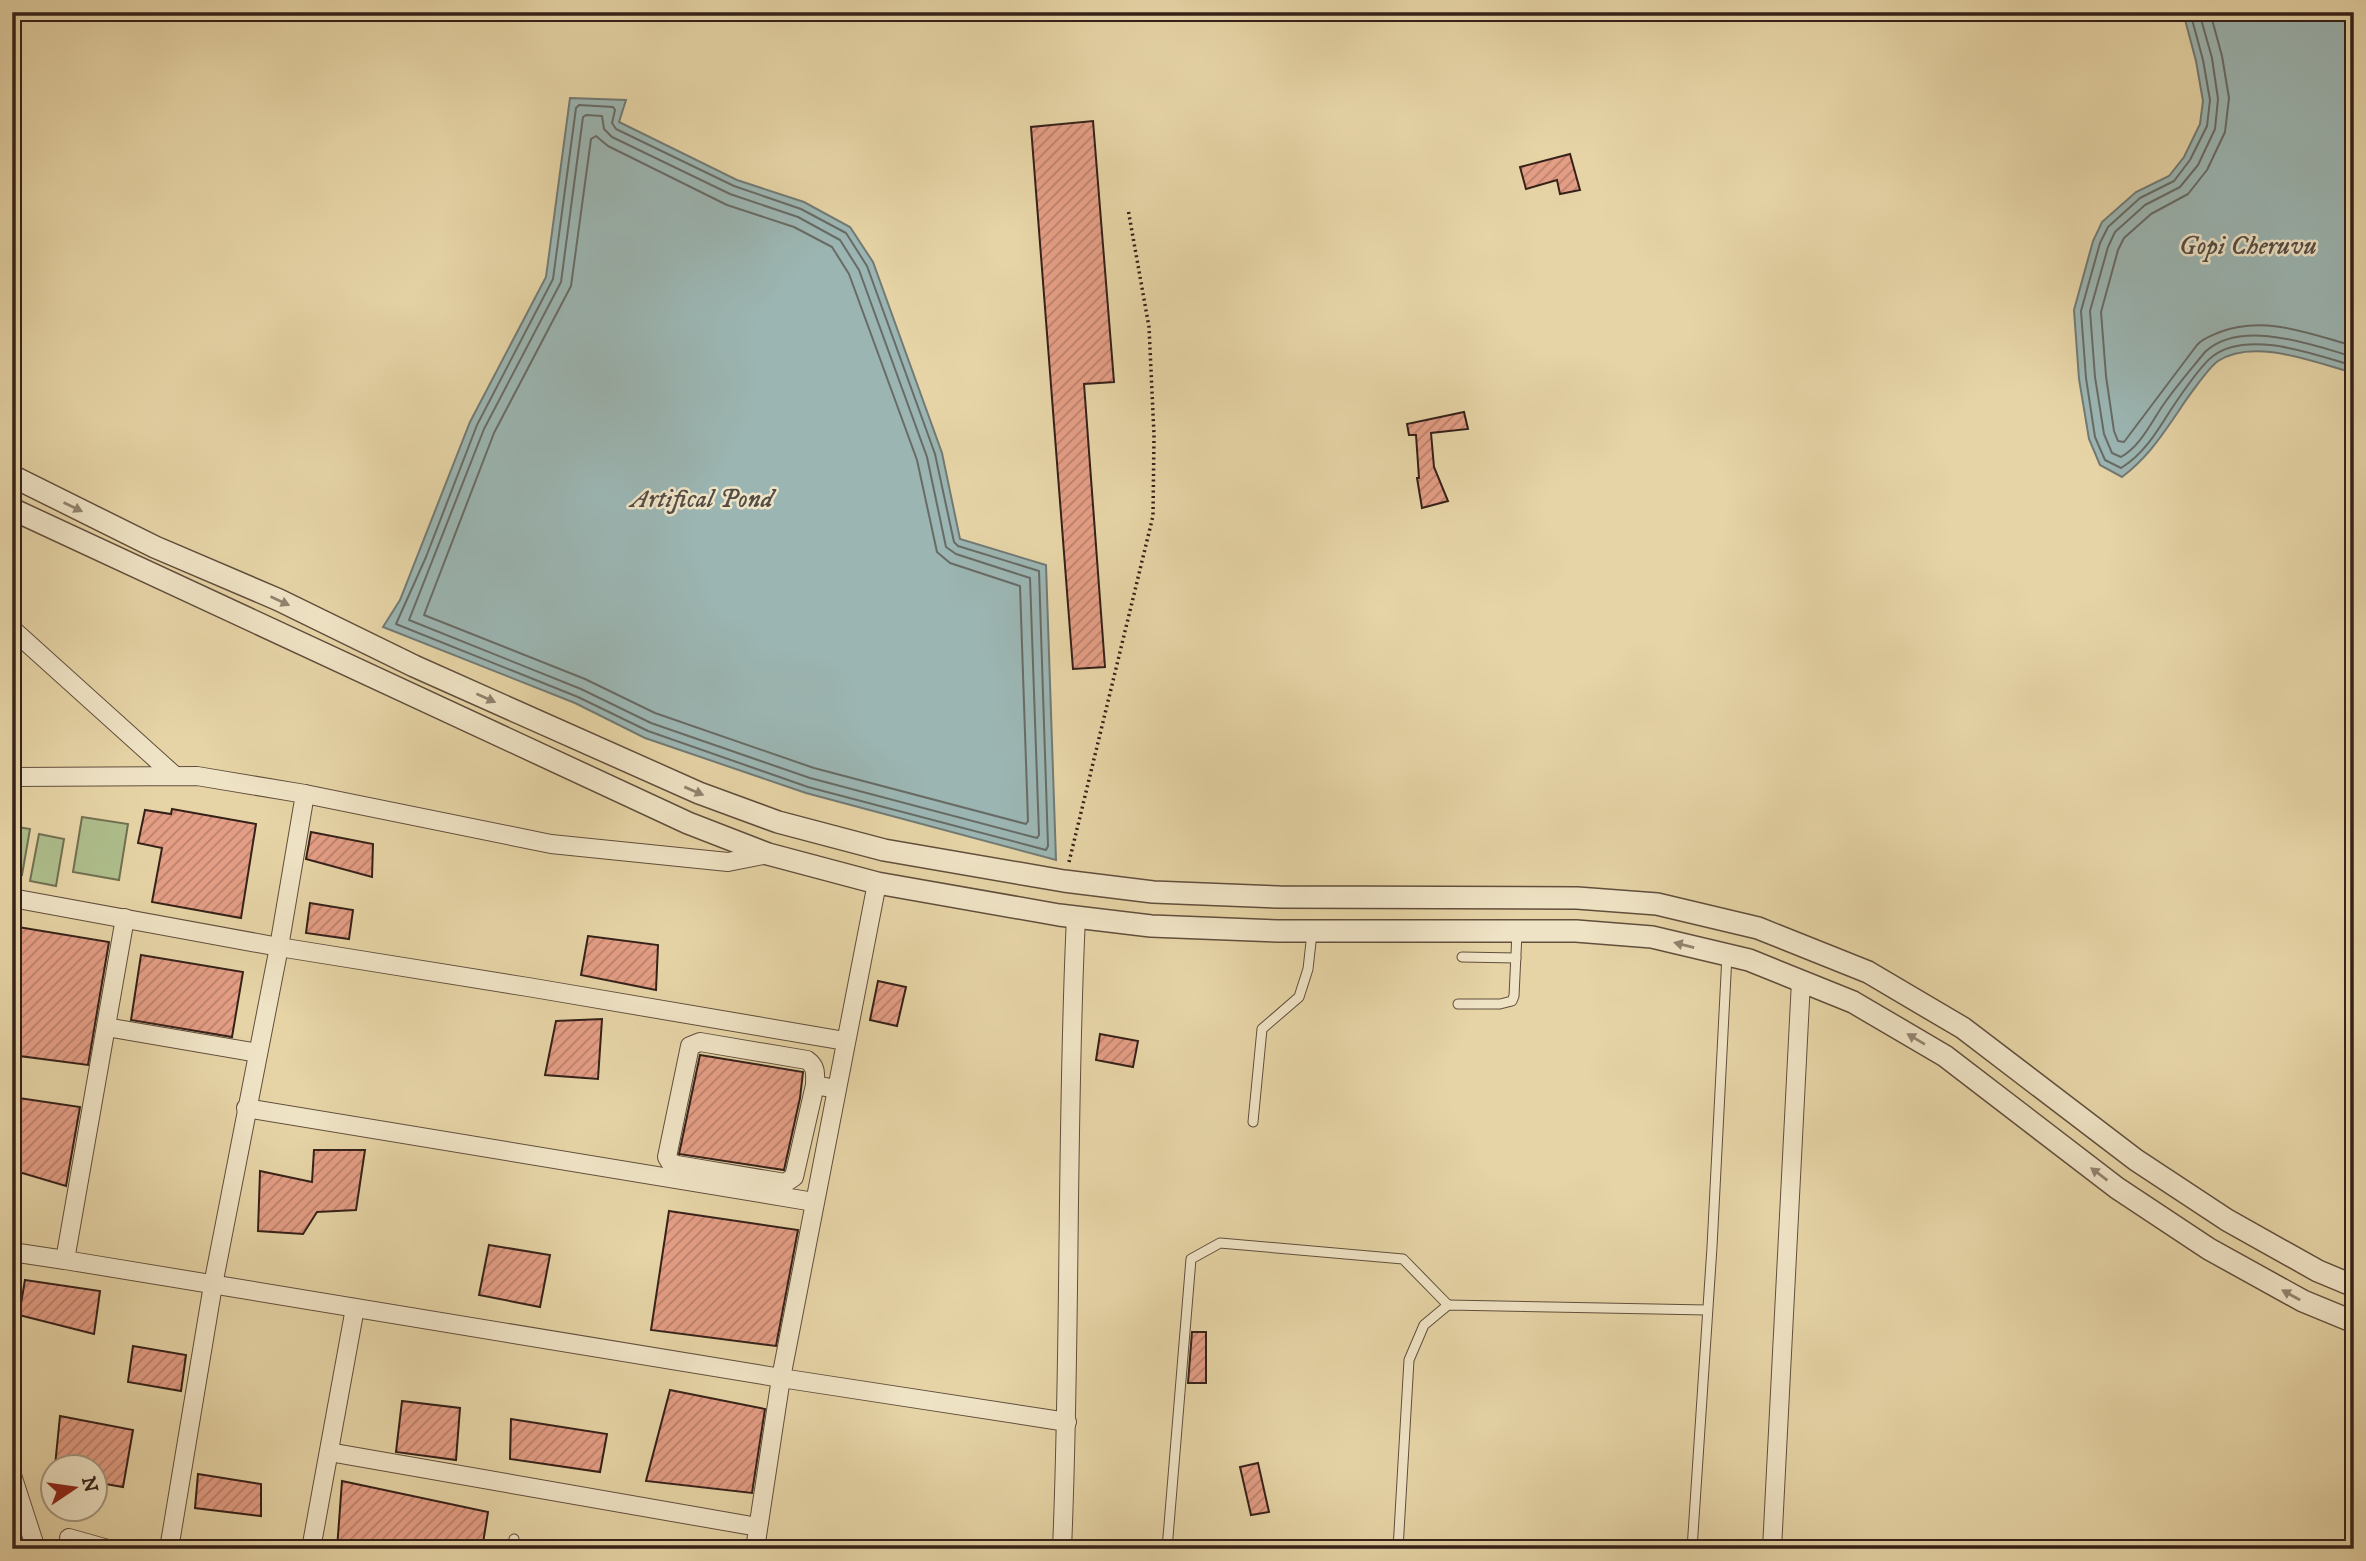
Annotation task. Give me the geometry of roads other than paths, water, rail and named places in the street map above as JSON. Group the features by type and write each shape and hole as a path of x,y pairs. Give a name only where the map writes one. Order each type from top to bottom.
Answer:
{"street":[{"path":"12,477 155,547 279,600 426,672 699,793 778,822 884,850 1064,881 1153,892 1279,897 1577,898 1657,904 1758,928 1868,972 1963,1028 2136,1160 2227,1220 2318,1271 2354,1286"},
{"path":"12,509 688,823 768,854 877,883 1076,917 1151,926 1312,931 1576,931 1652,937 1749,960 1853,1002 1945,1056 2117,1188 2209,1249 2303,1301 2354,1322"},
{"path":"12,629 175,776"},
{"path":"12,777 197,776 305,794 551,844 728,862 768,854"},
{"path":"169,1549 213,1284 279,947 305,794"},
{"path":"768,854 778,822"},
{"path":"754,1549 781,1378 877,883"},
{"path":"12,898 279,947 845,1041"},
{"path":"1062,1549 1067,1422 1070,1076 1076,917"},
{"path":"65,1260 125,918"},
{"path":"1727,955 1730,921"},
{"path":"1772,1549 1801,981"},
{"path":"106,1027 258,1053"},
{"path":"695,1043 807,1060 813,1064 815,1085 794,1177 785,1183 670,1163 667,1157 690,1046 695,1043"},
{"path":"815,1085 836,1089"},
{"path":"246,1108 814,1202"},
{"path":"800,1153 823,1156"},
{"path":"12,1252 1067,1422"},
{"path":"311,1549 355,1308"},
{"path":"329,1452 758,1527"},
{"path":"12,1475 17,1506 36,1549"},
{"path":"69,1538 108,1549"}],"lane":[{"path":"1252,1122 1262,1029 1299,997 1308,969 1312,931"},
{"path":"1458,1004 1512,1001 1517,931"},
{"path":"1692,1549 1727,955"},
{"path":"1462,957 1516,958"},
{"path":"1167,1549 1191,1259 1220,1243 1403,1259 1448,1305"},
{"path":"1398,1549 1409,1360 1424,1325 1448,1305 1707,1310"}],"water":[{"name":"Gopi Cheruvu","path":"2183,12 2354,12 2354,373 2285,354 2249,351 2233,354 2218,361 2209,370 2153,447 2122,477 2100,465 2089,439 2079,379 2074,310 2093,241 2102,222 2136,192 2169,176 2184,157 2200,124 2203,101"},
{"name":"Artifical Pond","path":"570,98 626,100 619,122 737,180 804,202 850,227 873,262 942,453 960,539 1046,565 1056,860 806,793 645,738 575,703 383,627 400,600 470,422 546,277"}]}
